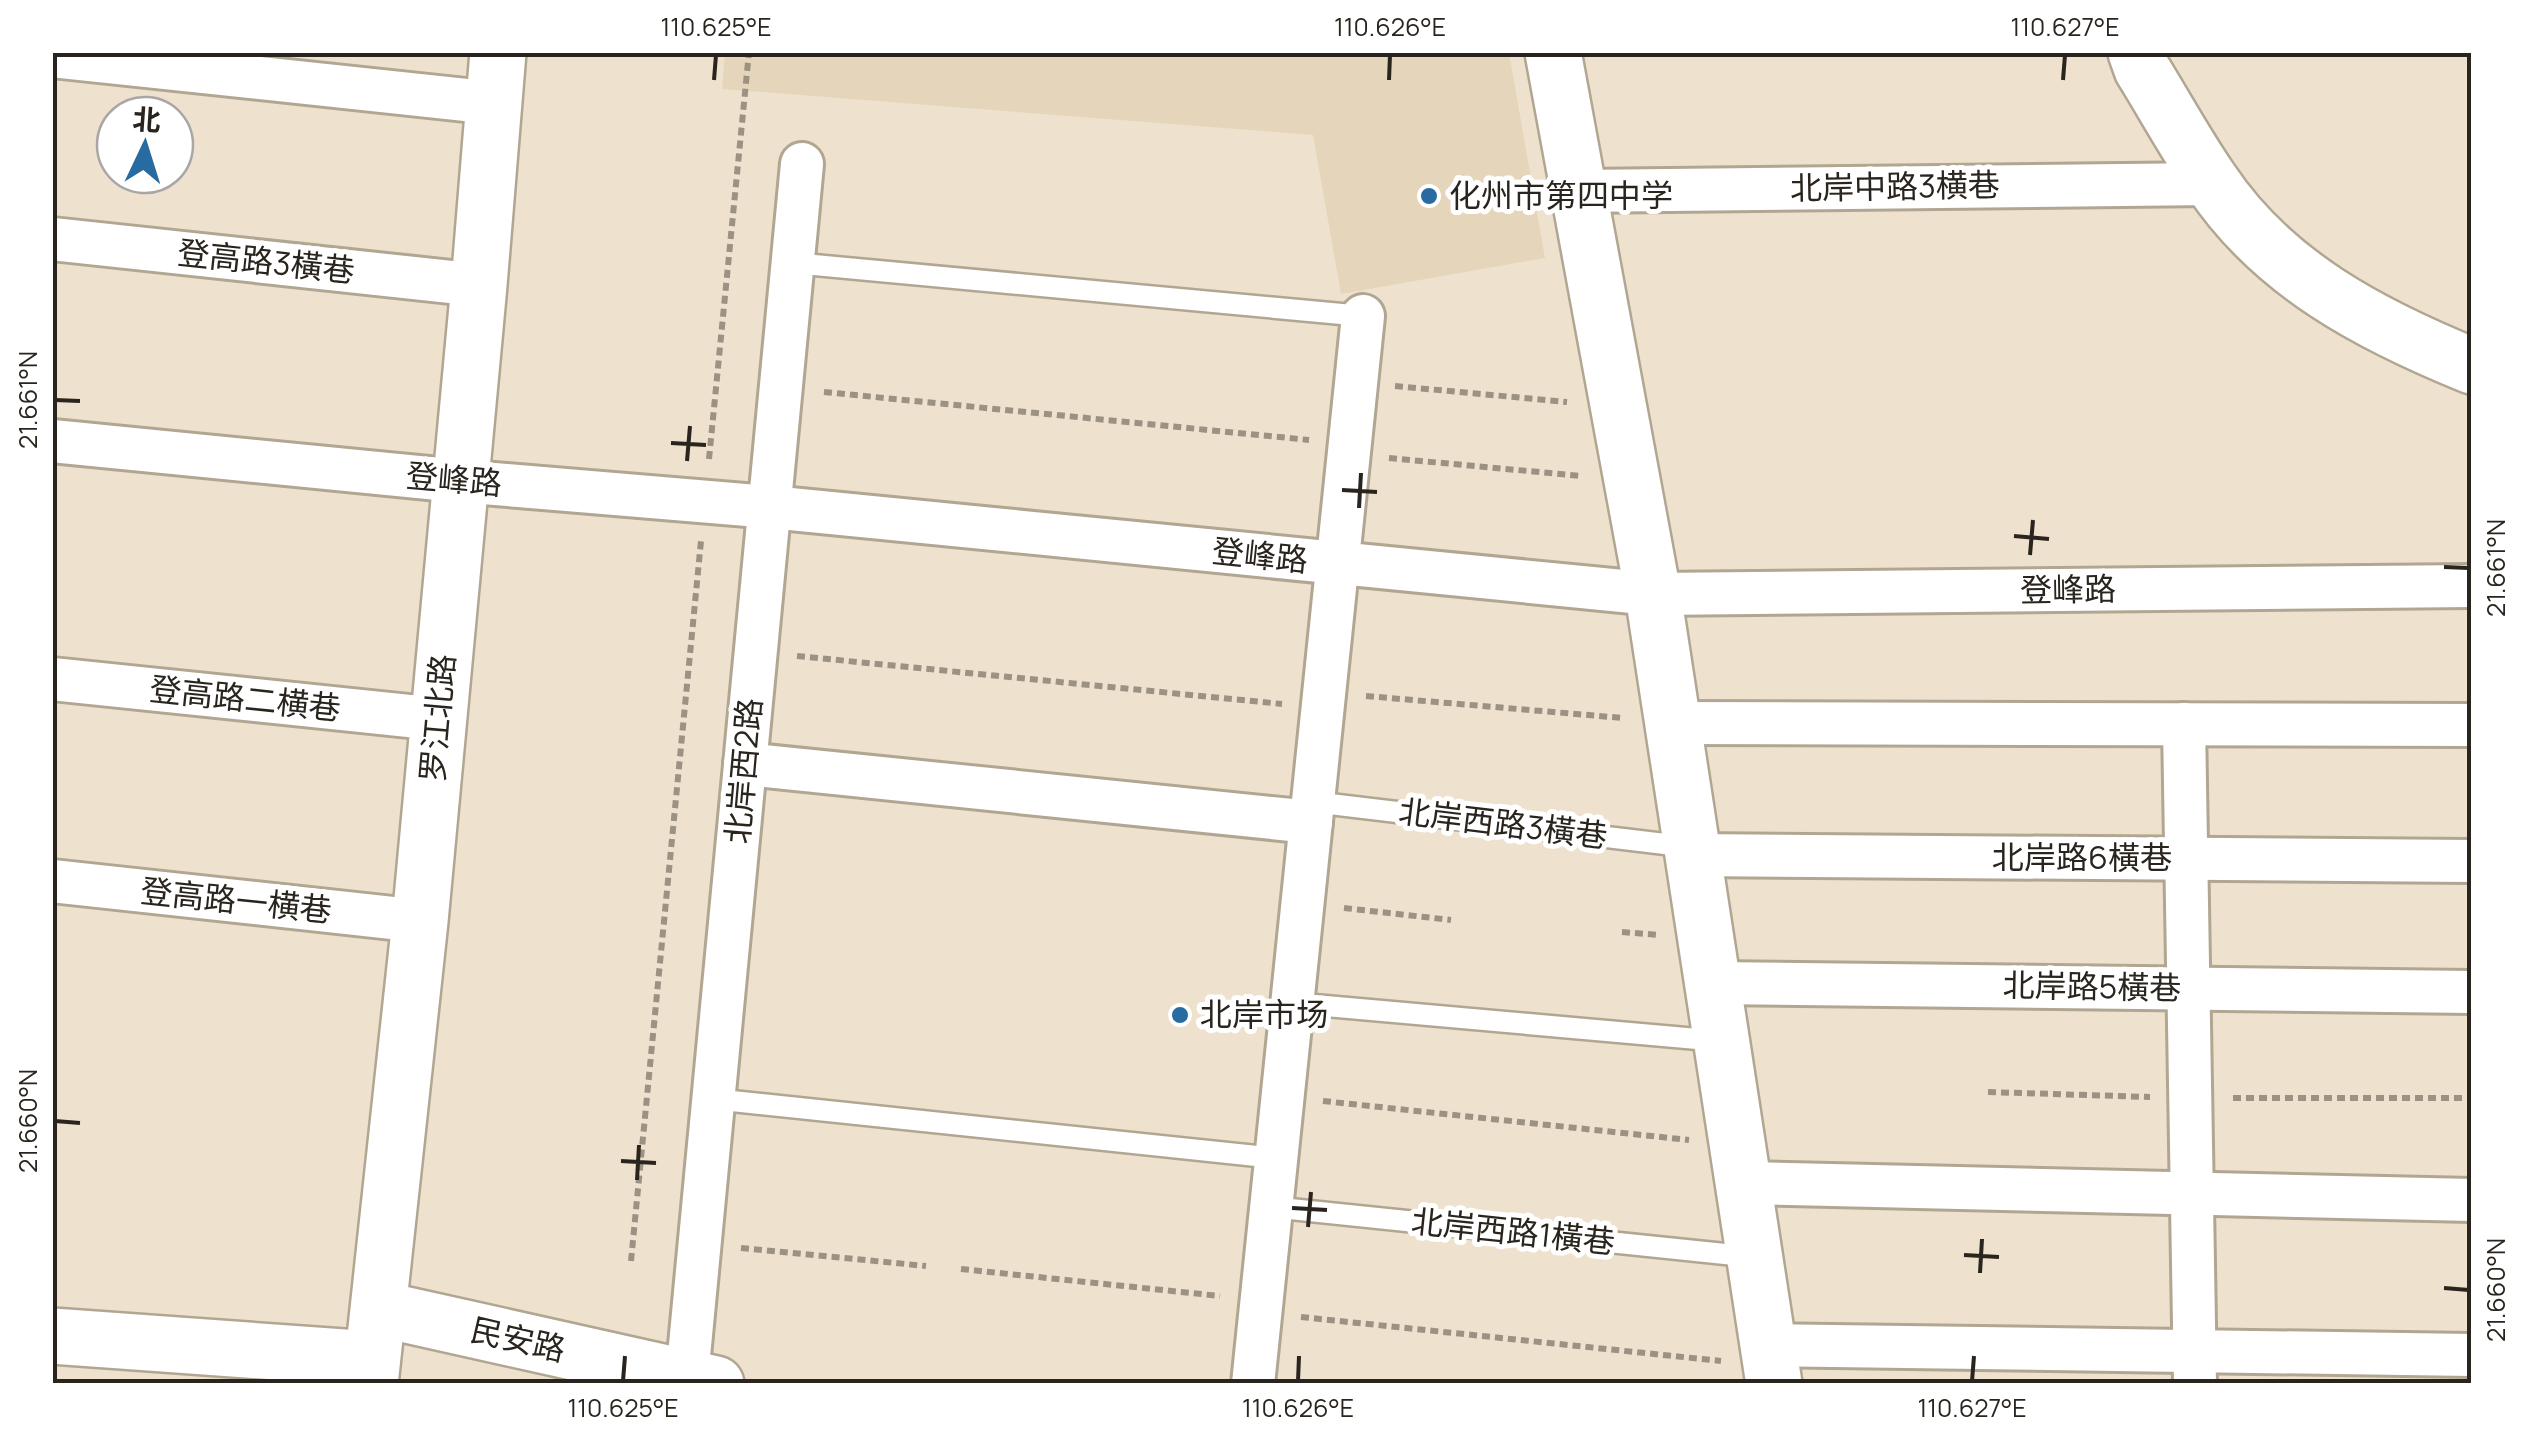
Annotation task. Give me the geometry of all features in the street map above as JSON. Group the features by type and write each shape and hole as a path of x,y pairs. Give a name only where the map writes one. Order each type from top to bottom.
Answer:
{"street":[{"path":"1553,52 1653,594 1772,1365 2195,1367 2472,1356"},
{"path":"2136,52 2142,69 2212,184 2254,234 2306,281 2373,322 2472,366"},
{"path":"52,56 496,78"},
{"name":"罗江北路","path":"374,1350 420,921 496,78"},
{"name":"北岸西2路","path":"701,1380 700,1244 802,164"},
{"name":"北岸中路3横巷","path":"1578,191 2212,184"},
{"name":"登高路3橫巷","path":"52,239 479,285"},
{"path":"1252,1384 1363,316"},
{"name":"登峰路","path":"52,441 1653,594 2472,586"},
{"name":"登高路二横巷","path":"52,679 438,719"},
{"path":"1674,723 2472,725"},
{"path":"2184,724 2195,1367"},
{"path":"745,764 1312,812"},
{"name":"北岸路6橫巷","path":"1693,851 2472,861"},
{"name":"登高路一横巷","path":"52,882 420,921"},
{"name":"北岸路5橫巷","path":"1713,983 2472,992"},
{"path":"1741,1164 2192,1194 2472,1200"},
{"name":"民安路","path":"52,1336 374,1350 701,1380"}],"lane":[{"path":"793,264 1363,316"},
{"name":"北岸西路3橫巷","path":"1312,812 1693,851"},
{"path":"1292,1003 1722,1042"},
{"path":"714,1099 1276,1158"},
{"name":"北岸西路1橫巷","path":"1271,1207 1756,1257"}],"path":[{"path":"631,1260 749,52"},
{"path":"1356,382 1618,406"},
{"path":"782,388 1632,480"},
{"path":"756,651 1324,700 1674,723"},
{"path":"1303,904 1451,920"},
{"path":"1988,1092 2190,1098 2472,1098"},
{"path":"1282,1097 1741,1164"},
{"path":"700,1244 926,1266"},
{"path":"961,1269 1772,1365"}],"shaded area":[{"name":"化州市第四中学","path":"725,52 1509,53 1545,258 1341,294 1313,135 722,89"}],"place":[{"name":"化州市第四中学","path":"1429,196"},
{"name":"北岸市场","path":"1180,1015"}]}
